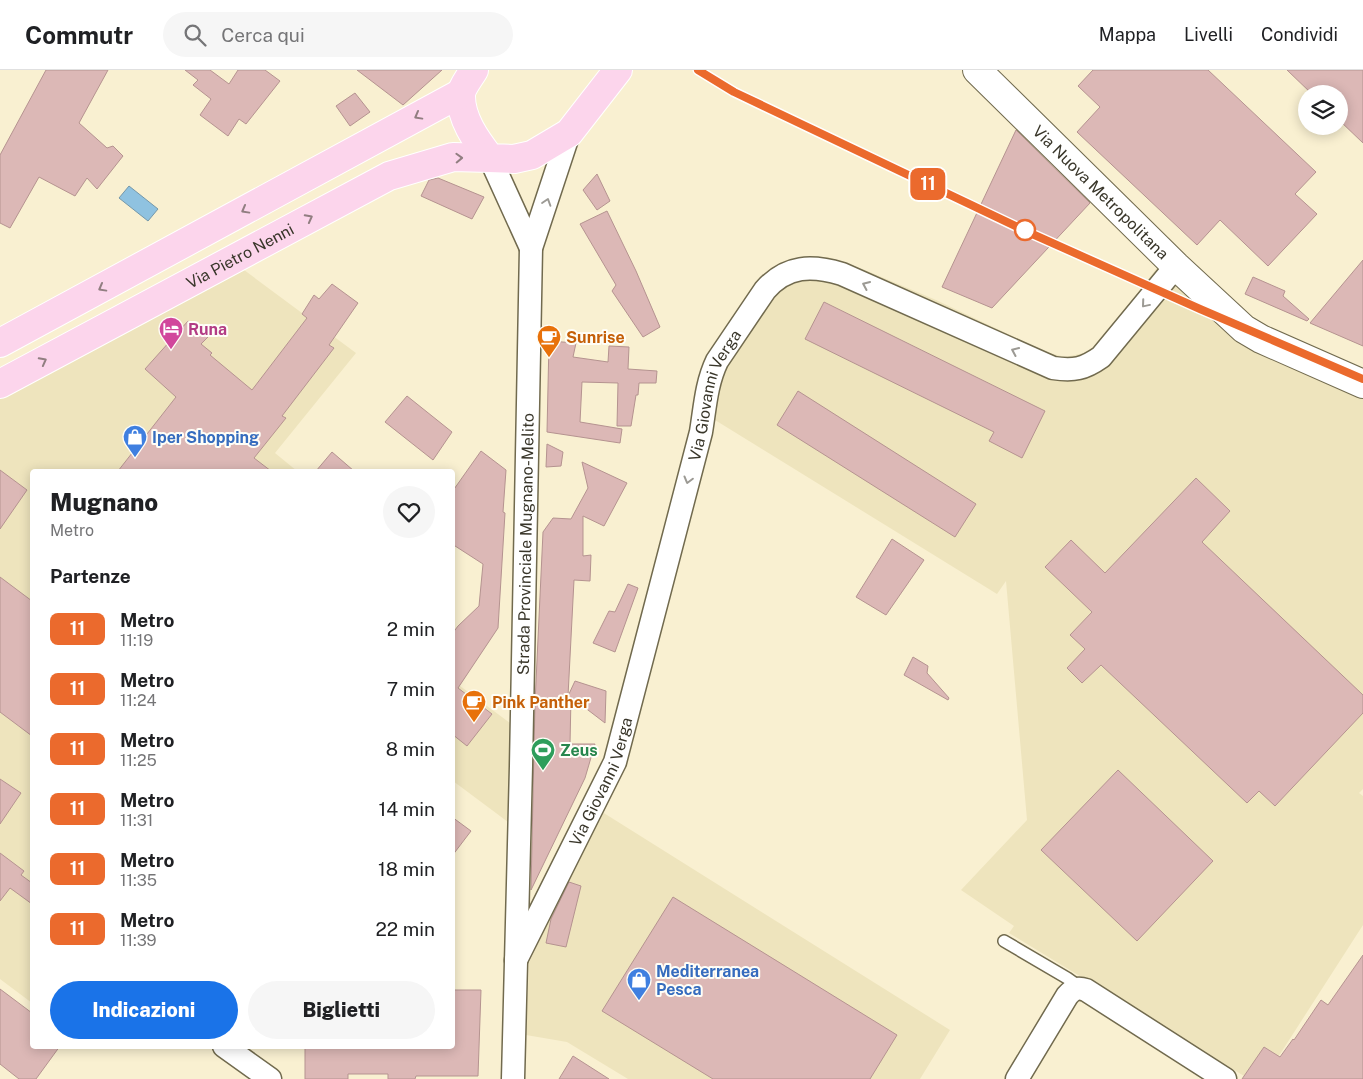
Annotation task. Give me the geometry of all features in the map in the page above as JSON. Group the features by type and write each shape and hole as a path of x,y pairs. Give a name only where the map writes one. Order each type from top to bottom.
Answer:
{"main road":[{"name":"Via Pietro Nenni","path":"0,384 389,176 453,158 514,159 532,155 569,132 618,70"},
{"path":"468,81 464,113 475,139 490,158"},
{"path":"0,343 468,81"}],"street":[{"name":"Via Nuova Metropolitana","path":"977,70 1176,266 1244,329 1261,339 1363,384"},
{"name":"Strada Provinciale Mugnano-Melito","path":"513,1079 532,248 569,132"},
{"name":"Strada Provinciale Mugnano-Melito","path":"490,158 532,248"},
{"name":"Via Giovanni Verga","path":"516,960 615,762 701,432 708,382 717,361 764,290 772,282 795,270 813,268 831,270 1053,368 1064,370 1078,369 1090,365 1100,357 1176,266"},
{"path":"1227,313 1246,315 1363,366"},
{"path":"1016,1079 1067,996 1071,991 1081,988 1225,1079"},
{"path":"228,1049 270,1079"}],"lane":[{"path":"1004,941 1081,988"}],"shaded area":[{"path":"828,257 865,270 936,300 1046,352 1065,357 1084,353 1099,345 1162,261 1363,393 1363,789 1359,793 1363,796 1363,925 1264,1079 1249,1079 1009,933 1014,926 961,890 1027,820 1006,581 997,594 715,420 719,383 729,359 793,261"},
{"path":"240,267 356,353 275,453 295,469 30,469 30,1002 0,979 0,395"},
{"path":"455,682 514,726 512,825 455,782"},
{"path":"599,810 950,1030 920,1079 628,1079 567,1042 526,1035 529,963"}],"water":[{"path":"129,186 158,209 148,221 119,198"}],"building":[{"path":"46,70 108,70 79,123 107,148 113,146 123,156 97,189 87,178 75,196 39,177 10,228 0,223 0,155"},
{"path":"185,70 210,70 229,84 238,70 265,70 280,81 246,124 239,119 228,136 200,115 211,99 193,85 198,80"},
{"path":"357,70 442,70 403,105"},
{"path":"1093,70 1208,70 1316,172 1295,194 1317,214 1268,266 1220,220 1197,245 1077,132 1100,107 1078,86"},
{"path":"1287,70 1363,70 1363,143 1348,129 1348,85 1303,85"},
{"path":"355,93 370,112 350,126 336,106"},
{"path":"1016,130 1090,203 992,308 942,287"},
{"path":"597,174 610,201 597,210 583,190"},
{"path":"438,178 484,197 472,219 421,196 429,180"},
{"path":"607,211 660,327 643,337 612,291 616,285 580,224"},
{"path":"1363,260 1363,346 1310,323"},
{"path":"1253,277 1285,291 1283,296 1309,319 1307,321 1245,294"},
{"path":"332,284 358,303 329,345 334,348 282,416 286,418 254,458 268,469 120,469 176,397 145,369 188,321 208,337 201,344 212,353 210,355 252,390 307,318 302,314 314,295 319,299"},
{"path":"824,302 1045,411 1022,458 989,441 994,432 805,339"},
{"path":"549,341 576,343 573,357 608,362 609,346 629,347 628,369 657,371 656,383 639,383 631,426 617,426 618,383 582,382 580,422 622,429 620,443 547,432"},
{"path":"798,391 976,504 955,537 777,425"},
{"path":"407,396 452,432 433,460 385,422"},
{"path":"547,444 563,452 561,466 546,467"},
{"path":"481,451 506,470 498,628 458,688 492,714 467,746 455,736 455,630 479,606 483,564 455,546 455,488"},
{"path":"332,452 352,469 318,469"},
{"path":"582,462 627,483 604,526 583,516 583,556 591,555 590,581 574,580 568,696 575,681 606,691 605,723 571,697 570,744 595,744 585,778 531,890 535,703 543,532 553,518 571,519 588,488"},
{"path":"0,470 27,490 0,529"},
{"path":"1196,478 1230,511 1202,542 1363,695 1363,713 1275,806 1259,791 1247,803 1101,665 1082,683 1067,668 1085,649 1070,635 1092,612 1045,567 1071,540 1105,573"},
{"path":"892,539 924,560 886,615 856,597"},
{"path":"0,577 30,600 30,734 0,712"},
{"path":"628,584 638,588 615,652 593,643 609,611 615,612"},
{"path":"913,657 928,666 927,673 949,698 948,700 904,675"},
{"path":"1118,770 1213,861 1137,941 1041,850"},
{"path":"0,779 21,793 0,824"},
{"path":"455,819 471,831 455,852"},
{"path":"0,853 24,871 21,875 30,882 30,903 10,888 0,901"},
{"path":"569,882 581,886 566,947 546,943 551,919"},
{"path":"673,897 897,1035 870,1079 713,1079 602,1011"},
{"path":"1363,955 1363,1079 1242,1079 1264,1047 1280,1057 1321,1000 1328,1005"},
{"path":"0,989 30,1012 30,1049 58,1049 36,1079 19,1079 0,1064"},
{"path":"455,990 481,990 478,1076 416,1076 415,1079 388,1079 388,1074 348,1074 348,1079 305,1079 305,1049 455,1049"},
{"path":"573,1056 609,1079 559,1079"}],"metro line":[{"name":"11","path":"698,70 734,92 1030,233 1363,379"}],"place":[{"name":"Runa","path":"171,350"},
{"name":"Sunrise","path":"549,358"},
{"name":"Iper Shopping","path":"135,458"},
{"name":"Pink Panther","path":"474,723"},
{"name":"Zeus","path":"543,771"},
{"name":"Mediterranea Pesca","path":"639,1001"}]}
